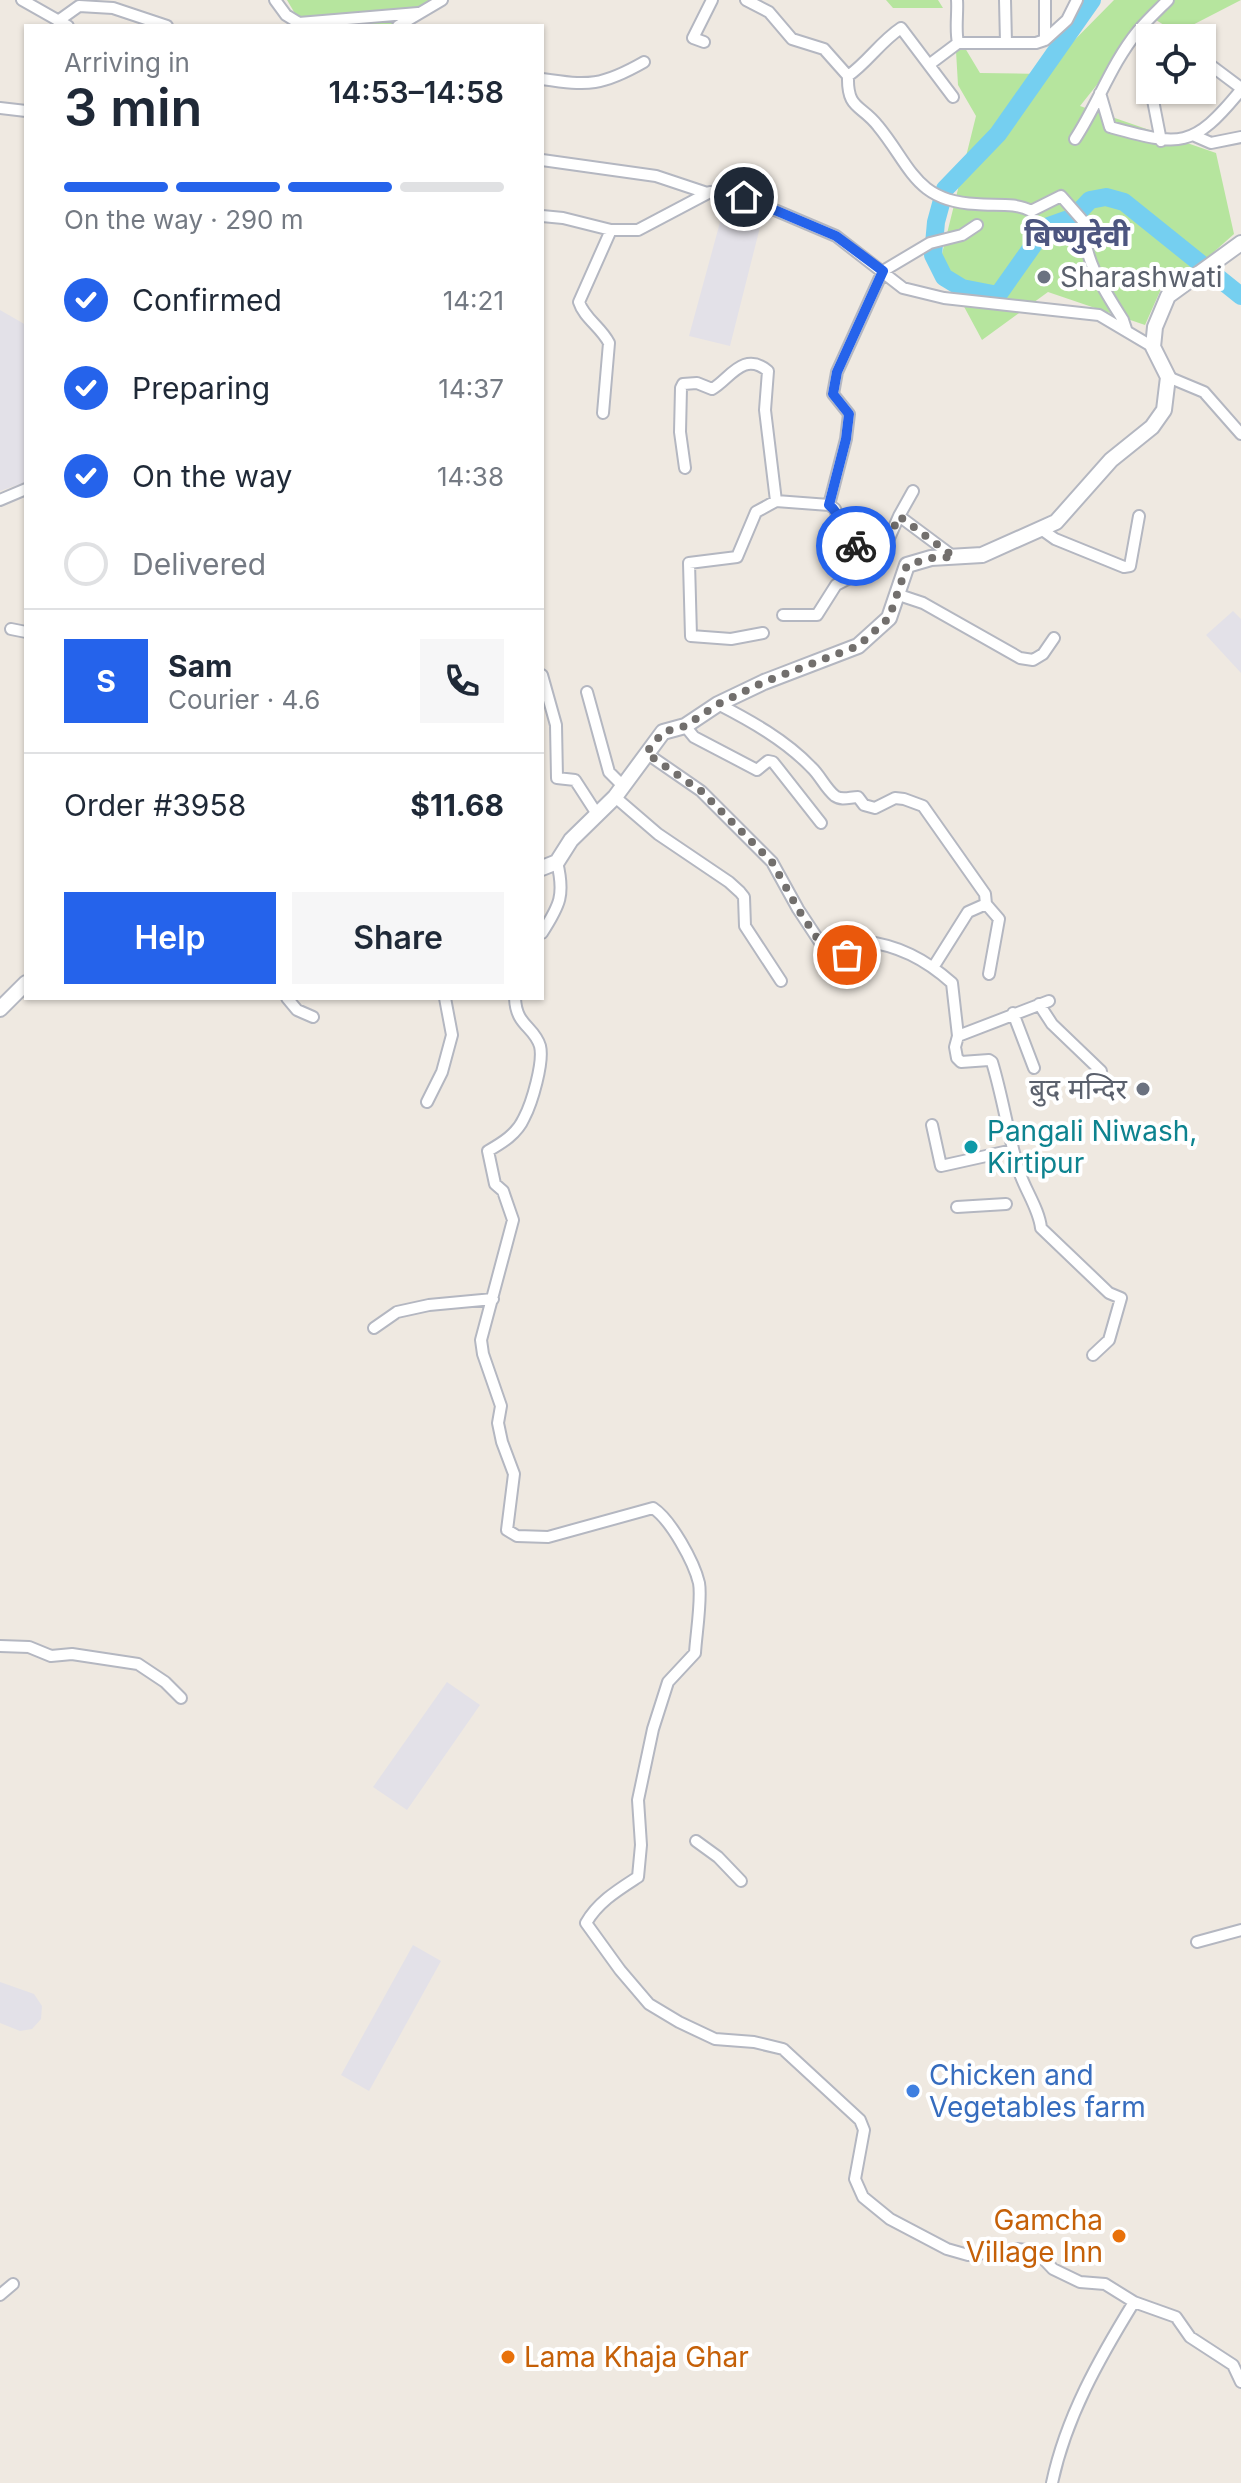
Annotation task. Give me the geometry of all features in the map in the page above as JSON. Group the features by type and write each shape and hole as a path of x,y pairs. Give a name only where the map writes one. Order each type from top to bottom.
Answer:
{"street":[{"path":"22,0 63,23 79,6 113,8 161,24"},
{"path":"275,0 294,24 418,13"},
{"path":"401,24 442,0"},
{"path":"704,42 693,38 712,0"},
{"path":"749,0 769,12 792,39 824,49 848,76 847,92 852,103 877,124 920,184 940,197 962,204 1009,205 1031,211 1061,196 1083,221 1083,241 1091,265 1126,329"},
{"path":"957,0 958,43"},
{"path":"1005,0 1006,43"},
{"path":"1045,0 1045,40"},
{"path":"930,64 958,43 1043,43 1067,20 1077,0"},
{"path":"1075,139 1094,111 1100,93 1137,32 1168,0"},
{"path":"848,76 861,67 885,39 901,28 953,97"},
{"path":"544,79 575,84 604,83 644,62"},
{"path":"1195,136 1241,89 1216,70"},
{"path":"1100,93 1110,127 1161,141 1195,136 1211,143 1241,137"},
{"path":"1154,104 1161,141"},
{"path":"0,108 24,111"},
{"path":"544,160 656,176 707,193 744,197 836,236 903,288 944,298 1099,315 1153,347 1168,377 1164,410 1152,427 1111,460 1056,522 982,555 931,558 907,565 889,618 858,646 764,682 718,704 685,726 663,732 618,791 571,840 557,862 544,867"},
{"path":"544,216 611,230 638,230 707,193"},
{"path":"829,505 846,439 849,414 833,394 837,372 883,271 930,243 962,235 977,225"},
{"path":"603,413 609,343 605,334 581,309 579,302 611,230"},
{"path":"1153,347 1155,327 1168,296 1241,243"},
{"path":"685,468 680,432 683,384 697,383 712,389 733,370 749,364 763,366 768,371 765,410 776,501"},
{"path":"1168,377 1204,392 1241,434"},
{"path":"0,500 24,490"},
{"path":"783,615 817,615 836,585 878,563 913,491"},
{"path":"763,633 731,639 691,636 689,563 737,557 756,512 776,501 829,505 835,509 843,536 878,563"},
{"path":"899,516 954,557"},
{"path":"1041,529 1055,539 1124,567 1130,566 1139,516"},
{"path":"899,595 923,603 1020,658 1033,660 1043,654 1054,638"},
{"path":"11,629 24,632"},
{"path":"544,682 556,725 557,778 575,780 597,814"},
{"path":"587,692 609,772 618,791 658,834 740,892 744,897 745,926 781,981"},
{"path":"718,704 775,737 811,767 839,798 858,797 864,805 875,808 895,798 923,806 985,894 986,904 999,919 989,974"},
{"path":"685,726 694,737 757,770 768,761 773,762 821,823"},
{"path":"646,753 701,791 772,862 831,959 847,955 862,941 887,944 934,966 952,983 958,1059 992,1062 1013,1150 1028,1197 1046,1235 1109,1293 1121,1298 1109,1340 1093,1355"},
{"path":"544,930 560,905 562,882 557,862"},
{"path":"934,966 968,912 986,904"},
{"path":"0,1009 24,985"},
{"path":"289,1000 297,1010 313,1017"},
{"path":"427,1102 442,1072 452,1035 445,1000"},
{"path":"515,1000 516,1013 539,1044 541,1064 524,1119 506,1141 488,1151 495,1184 503,1191 513,1220 481,1340 501,1406 498,1423 502,1442 514,1474 507,1530 517,1536 548,1537 653,1508 673,1527 699,1584 695,1653 668,1682 653,1729 638,1800 641,1845 638,1877 612,1895 592,1913 586,1923 649,2004 715,2039 754,2042 783,2049 860,2120 864,2130 855,2179 863,2197 890,2219 947,2249 968,2255 1017,2249 1036,2251 1053,2269 1080,2282 1105,2284 1134,2302 1176,2317 1190,2337 1233,2365 1241,2382"},
{"path":"958,1036 1044,1002 1052,1024 1101,1071"},
{"path":"1013,1013 1034,1068"},
{"path":"932,1125 941,1166 1013,1150"},
{"path":"957,1207 1006,1204"},
{"path":"374,1328 397,1312 429,1305 493,1299"},
{"path":"0,1646 29,1647 51,1656 91,1656 138,1664 165,1682 181,1698"},
{"path":"696,1841 718,1857 741,1881"},
{"path":"1197,1942 1241,1930"},
{"path":"0,2295 13,2284"},
{"path":"1052,2483 1059,2451 1083,2392 1109,2340 1134,2302"}],"shaded area":[{"path":"722,215 760,227 730,346 689,336"},
{"path":"0,310 24,324 24,483 0,491"},
{"path":"1233,611 1241,619 1241,673 1206,635"},
{"path":"447,1682 480,1705 407,1810 373,1787"},
{"path":"413,1945 441,1961 369,2091 341,2075"},
{"path":"0,1982 34,1994 42,2006 41,2019 32,2029 20,2031 0,2023"}],"green space":[{"path":"287,0 439,0 400,24 300,22"},
{"path":"886,0 938,0 943,8 893,8"},
{"path":"1114,0 1241,0 1194,24 1162,24 1151,17 1145,24 1136,24 1136,36 1080,106 1216,153 1234,234 1197,267 1161,289 1145,325 1048,292 982,340 940,262 976,116 958,85 956,51 965,48 980,73 1041,74"}],"waterway":[{"path":"1092,0 998,134 945,189 936,222 933,255 944,277 962,288 998,295 1046,227 1074,217 1090,200 1106,197 1124,202 1241,296"}],"way so far":[{"path":"847,955 831,959 772,862 701,791 646,753 663,732 685,726 718,704 764,682 858,646 889,618 907,565 931,558 954,557 899,516 878,563 856,546"}],"place":[{"name":"Sharashwati","path":"1044,277"},
{"name":"बुद मन्दिर","path":"1143,1089"},
{"name":"Pangali Niwash, Kirtipur","path":"971,1147"},
{"name":"Chicken and Vegetables farm","path":"913,2091"},
{"name":"Gamcha Village Inn","path":"1119,2236"},
{"name":"Lama Khaja Ghar","path":"508,2357"}],"district":[{"name":"बिष्णुदेवी","path":"1077,236"}],"route":[{"path":"744,197 836,236 883,271 837,372 833,394 849,414 846,439 829,505 835,509 843,536 856,546"}]}
